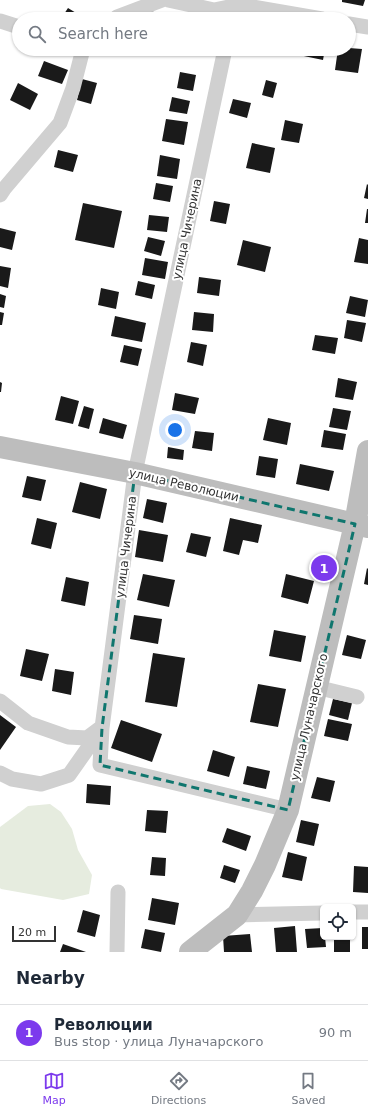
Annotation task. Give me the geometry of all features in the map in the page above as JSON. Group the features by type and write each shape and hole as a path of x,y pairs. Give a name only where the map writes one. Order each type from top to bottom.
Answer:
{"main road":[{"name":"улица Революции","path":"0,447 135,473 361,525"},
{"name":"улица Луначарского","path":"190,952 237,915 265,865 288,810 316,688 361,525 368,451"}],"street":[{"path":"130,12 162,0"},
{"path":"168,0 214,10 253,7 282,12"},
{"path":"0,20 12,24"},
{"path":"356,25 368,27"},
{"path":"1,190 60,123 73,88 81,56"},
{"name":"улица Чичерина","path":"224,56 135,473 102,728 100,765 288,810"},
{"path":"316,688 357,697"},
{"path":"0,701 28,722 68,738 87,738 102,728"},
{"path":"0,773 12,779 41,784 69,775 102,728"},
{"path":"117,952 118,892"},
{"path":"356,912 368,912"},
{"path":"237,915 320,913"}],"highlighted area":[{"path":"135,473 355,524 288,810 100,765 102,728"}],"shaded area":[{"path":"50,804 61,812 72,829 78,850 92,875 89,894 63,900 1,889 0,827 28,806"}],"building":[{"path":"342,0 365,0 363,6 342,2"},
{"path":"68,8 74,12 65,12"},
{"path":"356,49 362,49 358,73 335,70 337,56 356,56"},
{"path":"304,56 324,56 323,60"},
{"path":"44,61 68,70 62,84 38,76"},
{"path":"180,72 196,75 193,91 177,88"},
{"path":"82,79 97,83 91,104 77,100"},
{"path":"266,80 277,83 273,98 262,95"},
{"path":"18,83 38,94 30,110 10,100"},
{"path":"172,97 190,101 187,114 169,111"},
{"path":"233,99 251,103 247,118 229,113"},
{"path":"166,119 188,122 184,145 162,141"},
{"path":"285,120 303,124 299,143 281,140"},
{"path":"252,143 275,148 270,173 246,168"},
{"path":"58,150 78,155 73,172 54,167"},
{"path":"160,155 180,159 177,179 157,176"},
{"path":"156,183 173,186 170,202 153,199"},
{"path":"367,184 368,185 368,199 364,198"},
{"path":"214,201 230,204 226,224 210,221"},
{"path":"83,203 122,211 114,248 75,240"},
{"path":"367,209 368,223 365,223"},
{"path":"149,215 169,217 167,232 147,230"},
{"path":"0,228 16,232 12,250 0,247"},
{"path":"148,237 165,241 161,256 144,251"},
{"path":"359,238 368,240 368,264 354,262"},
{"path":"243,240 271,247 265,272 237,265"},
{"path":"145,258 168,262 165,279 142,275"},
{"path":"0,266 11,268 8,288 0,286"},
{"path":"199,277 221,280 219,296 197,293"},
{"path":"138,281 155,285 152,299 135,295"},
{"path":"101,288 119,292 116,309 98,305"},
{"path":"0,294 6,296 4,308 0,307"},
{"path":"350,296 368,300 365,317 346,313"},
{"path":"0,312 4,313 2,325 0,325"},
{"path":"194,312 214,314 213,332 192,330"},
{"path":"115,316 146,323 142,342 111,336"},
{"path":"347,320 366,323 362,342 344,338"},
{"path":"315,335 338,338 335,354 312,350"},
{"path":"191,342 207,345 203,366 187,362"},
{"path":"124,345 142,349 138,366 120,362"},
{"path":"338,378 357,382 353,400 335,397"},
{"path":"0,382 2,383 1,392 0,392"},
{"path":"175,393 199,398 195,414 172,410"},
{"path":"61,396 79,401 73,424 55,420"},
{"path":"84,406 94,409 89,429 78,426"},
{"path":"333,408 351,411 347,430 329,427"},
{"path":"103,418 127,425 123,439 99,433"},
{"path":"268,418 291,423 287,445 263,440"},
{"path":"324,430 346,434 343,450 321,447"},
{"path":"195,431 214,433 212,451 192,448"},
{"path":"168,447 184,450 183,460 167,458"},
{"path":"259,456 278,459 275,478 256,475"},
{"path":"300,464 334,471 329,491 296,484"},
{"path":"27,476 46,480 41,501 22,497"},
{"path":"80,482 107,489 100,519 72,512"},
{"path":"147,499 167,503 163,523 143,518"},
{"path":"37,518 57,523 51,549 31,544"},
{"path":"230,518 262,525 258,543 243,540 239,555 223,551"},
{"path":"139,530 168,535 163,562 135,557"},
{"path":"191,533 211,537 206,557 186,552"},
{"path":"367,568 368,569 368,585 364,584"},
{"path":"143,574 175,580 169,607 137,600"},
{"path":"286,574 314,581 308,604 281,597"},
{"path":"66,577 89,582 85,606 61,601"},
{"path":"134,615 162,619 158,644 130,639"},
{"path":"274,630 306,636 301,662 269,656"},
{"path":"347,635 366,640 361,659 342,655"},
{"path":"26,649 49,654 42,681 20,676"},
{"path":"153,653 185,658 177,707 145,702"},
{"path":"55,669 74,672 71,695 52,691"},
{"path":"258,684 286,689 278,727 250,722"},
{"path":"333,699 352,703 348,720 329,715"},
{"path":"0,715 16,727 0,750"},
{"path":"328,719 352,724 348,741 324,736"},
{"path":"121,720 162,734 152,762 111,748"},
{"path":"213,750 235,757 229,777 207,771"},
{"path":"247,766 270,771 266,789 243,784"},
{"path":"317,777 335,781 330,802 311,798"},
{"path":"87,784 111,786 110,805 86,803"},
{"path":"147,810 168,811 166,833 145,831"},
{"path":"301,820 319,824 314,846 296,842"},
{"path":"227,828 251,836 246,851 222,842"},
{"path":"288,852 307,857 302,881 282,877"},
{"path":"152,857 166,858 165,876 150,875"},
{"path":"224,865 240,870 235,883 220,878"},
{"path":"354,866 368,867 368,893 353,892"},
{"path":"152,898 179,903 175,925 148,920"},
{"path":"83,910 100,915 95,937 77,932"},
{"path":"295,926 297,952 276,952 274,928"},
{"path":"362,927 368,927 368,949 362,949"},
{"path":"320,928 320,940 325,940 326,947 307,948 305,929"},
{"path":"145,929 165,933 161,952 141,948"},
{"path":"250,934 252,952 224,952 223,936"},
{"path":"334,940 350,940 350,952 334,952"},
{"path":"63,944 86,952 60,952"}],"place":[{"name":"Революции","path":"324,568"}]}
